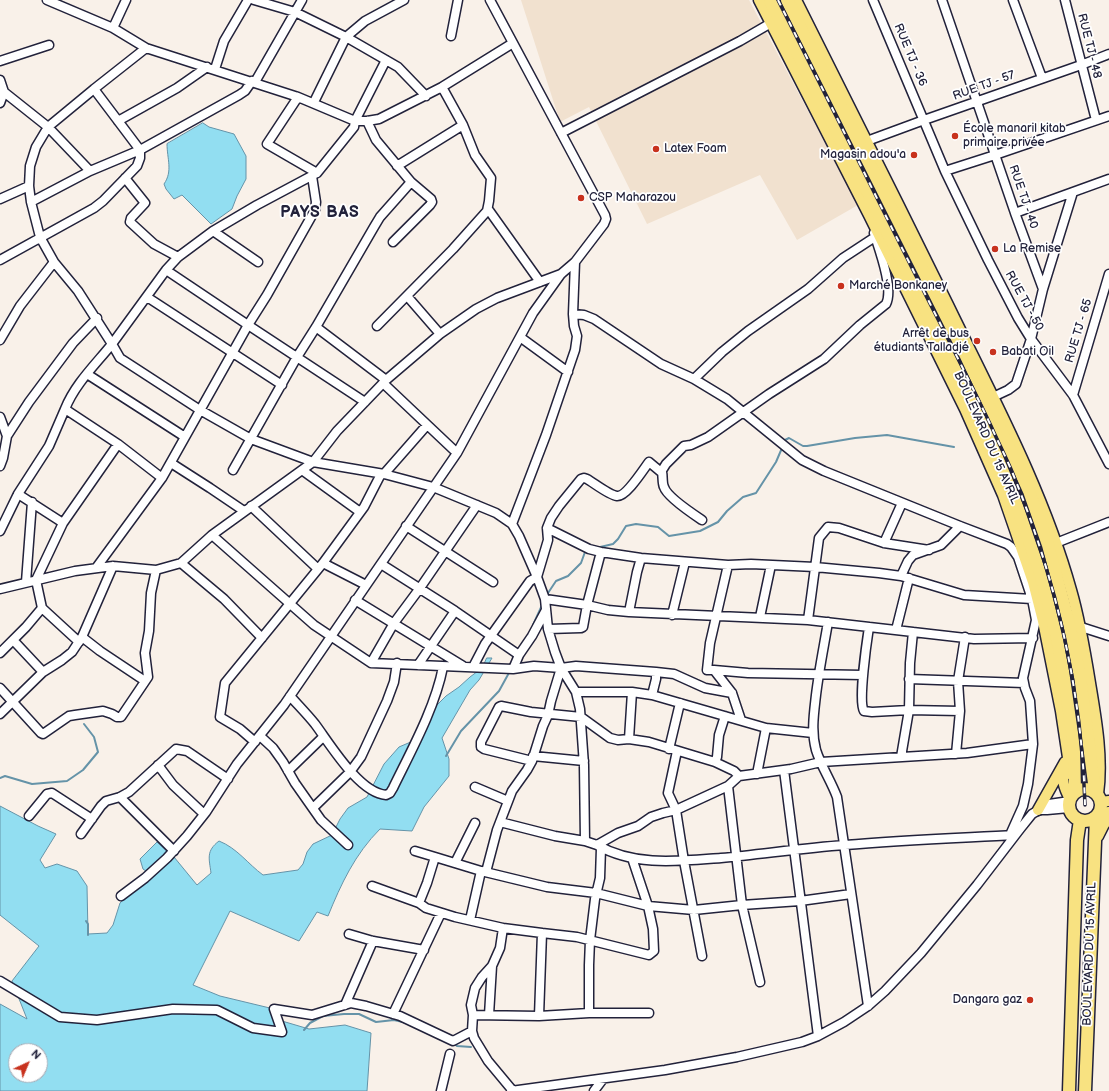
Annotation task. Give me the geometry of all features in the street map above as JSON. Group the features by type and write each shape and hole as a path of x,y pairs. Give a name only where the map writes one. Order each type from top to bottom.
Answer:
{"highway":[{"name":"BOULEVARD DU 15 AVRIL","path":"770,0 873,202 983,426 1017,506 1040,573 1059,649 1074,739 1071,799"},
{"name":"BOULEVARD DU 15 AVRIL","path":"796,1 1000,428 1028,492 1048,545 1069,623 1080,676 1101,797"},
{"path":"1084,789 1101,797 1103,815 1088,821 1080,820 1073,815 1071,799 1084,789"},
{"name":"BOULEVARD DU 15 AVRIL","path":"1085,1091 1094,841 1103,824 1103,815"},
{"name":"BOULEVARD DU 15 AVRIL","path":"1069,1091 1077,840 1080,820"}],"main road":[{"name":"BOULEVARD DU 15 AVRIL","path":"759,0 869,214 965,409 989,462 1018,537 1033,582 1043,621 1061,711 1071,799"},
{"name":"BOULEVARD DU 15 AVRIL","path":"796,1 867,141 993,397 1036,490 1056,543 1071,589 1081,627 1096,722 1101,797"},
{"path":"1038,810 1066,759"},
{"name":"BOULEVARD DU 15 AVRIL","path":"1099,769 1107,783 1101,797"}],"street":[{"path":"47,0 113,28 146,48 314,102 354,121 379,119 426,96 513,43"},
{"path":"113,28 126,0"},
{"path":"118,121 211,68 224,41 248,0"},
{"path":"256,0 295,12 346,37 404,72 426,96"},
{"path":"31,202 90,171 140,150 245,91 253,82 302,0"},
{"path":"314,102 346,37 365,21 404,0"},
{"path":"451,36 458,0"},
{"path":"121,896 145,878 174,850 204,814 237,764 290,696 457,453 533,313 561,274 575,262 606,220 601,207 490,0"},
{"name":"RUE TJ - 36","path":"873,0 924,120"},
{"name":"RUE TJ - 40","path":"942,0 1015,213 1044,289"},
{"path":"1013,0 1042,78"},
{"name":"RUE TJ - 48","path":"1066,0 1081,65 1096,120"},
{"path":"561,133 740,41 771,23"},
{"path":"0,61 49,44"},
{"path":"146,48 48,127 36,147 30,166 29,186 31,202 40,237 54,262 78,291 97,318 120,358 200,410 251,439 313,462 382,474 433,487 496,513 512,524 538,577 545,598 548,629 561,668 576,692 581,717 584,761 584,841"},
{"name":"RUE TJ - 57","path":"867,141 1109,54"},
{"path":"0,531 18,494 49,446 74,392 112,344 166,270 178,257 213,231 257,205 315,175 352,130 355,125 354,121 386,60"},
{"path":"0,80 4,92 48,127 90,171"},
{"path":"377,326 453,249 488,209 491,178 475,155 462,125 442,87"},
{"path":"0,260 94,208 103,201 139,162 140,150 94,89"},
{"path":"0,103 4,92"},
{"path":"298,97 267,144 315,175"},
{"path":"945,171 1109,116"},
{"name":"RUE TJ - 50","path":"924,120 945,171 1018,318 1031,339 1073,394 1109,464"},
{"path":"367,121 374,138 411,182 430,197 432,202 394,242"},
{"path":"397,166 462,125"},
{"path":"96,568 162,478 315,210 315,175"},
{"path":"125,178 145,203 130,218 130,222 154,244 178,257"},
{"path":"1015,213 1109,179"},
{"path":"233,470 297,357 380,217 411,182"},
{"path":"0,199 29,186"},
{"path":"993,397 1008,390 1016,384 1031,339 1044,289 1074,192"},
{"path":"488,209 540,282"},
{"path":"702,520 677,502 664,488 662,472 666,464 684,446 691,445 708,438 742,412 824,359 860,325 886,304 888,300 888,286 884,262 870,222 869,214"},
{"path":"213,231 258,262"},
{"path":"694,379 722,352 748,331 808,289 843,258 875,237"},
{"path":"0,340 20,306 54,262"},
{"path":"512,524 546,435 575,350 577,336 573,314 575,262"},
{"path":"166,270 248,326 365,402"},
{"path":"0,589 63,573 96,568 113,566 156,570 180,563 212,535 313,462 337,431 384,381 440,334 476,308 497,298 561,274"},
{"name":"RUE TJ - 65","path":"1073,394 1109,274"},
{"path":"407,296 440,334"},
{"path":"147,297 282,385"},
{"path":"573,314 584,315 594,319 661,364 694,379 727,399 802,460 824,472 1007,544 1011,547 1018,557 1032,599 1036,620 1025,668 1024,683 1030,701 1033,744 1028,784 1023,806 1013,835"},
{"path":"0,466 7,436 37,390 81,334 97,318"},
{"path":"316,327 384,381 457,453"},
{"path":"520,337 568,372"},
{"path":"87,374 185,437"},
{"path":"65,409 118,444 162,478"},
{"path":"0,417 7,436"},
{"path":"348,845 321,820 273,748 220,717 225,683 320,566 360,512 382,474 427,425"},
{"path":"118,444 63,523 36,580 42,608 80,639 145,681"},
{"path":"473,667 481,652 530,581 538,577 548,540 547,528 551,518 582,478 587,479 611,494 619,496 627,491 649,462 662,472"},
{"path":"171,463 210,488 248,509 320,566 366,585"},
{"path":"302,470 360,512"},
{"path":"18,494 63,523"},
{"path":"26,582 32,502"},
{"path":"884,543 902,503"},
{"path":"370,663 394,623 477,505"},
{"path":"1056,543 1109,522"},
{"path":"406,526 494,582"},
{"path":"896,630 905,577 910,558 914,555 942,545 960,526"},
{"path":"808,620 819,538 828,527 839,528 884,543 929,550"},
{"path":"547,528 583,547 601,552 641,558 728,565 751,564 816,567 905,577 964,595 1032,599"},
{"path":"212,535 314,625 370,663 513,669 534,666 561,668 583,666 656,672 674,674 705,688 732,694"},
{"path":"548,629 582,628 584,626 587,605 601,552"},
{"path":"629,612 641,558"},
{"path":"672,615 685,562"},
{"path":"180,563 224,599 262,638"},
{"path":"381,564 455,610 519,655"},
{"path":"728,565 710,643 708,670 748,673 863,675"},
{"path":"760,617 771,565"},
{"path":"0,714 43,672 72,652 80,639 113,566"},
{"path":"0,688 43,734 69,716 103,711 119,718 123,715 148,677 145,653 149,631 151,593 156,570"},
{"path":"545,598 608,610 629,612 808,620 965,638 1033,638"},
{"path":"356,600 463,667"},
{"path":"0,653 42,608"},
{"path":"513,669 519,655 532,636 546,609"},
{"path":"418,666 455,610"},
{"path":"828,622 818,675 813,733 816,750 832,782 837,797 868,1006"},
{"path":"869,627 863,675 862,704 864,711 960,711"},
{"path":"1081,627 1109,636"},
{"path":"900,758 909,710 909,679 913,632"},
{"path":"956,754 960,711 958,681 965,638"},
{"path":"13,640 43,672"},
{"path":"313,808 350,772 361,757 387,701 394,682 397,664"},
{"path":"290,696 315,724 350,772 374,791 384,795 390,793 417,739 440,683 443,667"},
{"path":"470,920 483,872 500,822 512,791 527,770 532,759 548,714 561,668"},
{"path":"714,670 732,694 741,720"},
{"path":"652,695 656,672"},
{"path":"909,679 1024,683"},
{"path":"576,692 632,692 652,695 766,728 813,733"},
{"path":"629,739 632,692"},
{"path":"669,749 680,703"},
{"path":"584,761 532,759 484,749 480,745 496,711 501,706 520,711 581,717 610,738 649,742 715,762 734,771 739,776"},
{"path":"715,762 717,757 719,735 725,716"},
{"path":"757,774 766,728"},
{"path":"288,771 323,737"},
{"path":"599,847 618,833 638,826 651,817 676,810 728,786 739,776 784,770 821,762 956,754 1033,744"},
{"path":"81,834 106,801 120,797 129,792 176,749 184,750 228,779"},
{"path":"677,751 668,793 676,810 702,956"},
{"path":"158,765 173,785 204,814"},
{"path":"784,770 818,1036"},
{"path":"728,786 742,905 760,982"},
{"path":"475,787 508,801"},
{"path":"29,816 47,794 52,793 92,819"},
{"path":"120,797 174,850"},
{"path":"503,928 500,948 492,966 475,988 471,1005 472,1031 474,1038 488,1061 512,1091 665,1070 737,1057 802,1042 818,1036 844,1022 868,1006 921,953 977,885 1013,835 1024,823 1038,810 1054,802 1071,799"},
{"path":"500,822 554,836 584,841 632,858 671,861 845,845 1013,835"},
{"path":"455,863 475,823"},
{"path":"589,1013 588,965 596,893 600,878 599,847"},
{"path":"416,852 483,872 547,887 596,893 648,906 694,910 800,901 851,894"},
{"path":"419,903 435,857"},
{"path":"372,886 419,903 426,908 441,913 503,928 572,936 649,954 654,951 653,929 648,906 632,858"},
{"path":"393,1014 441,913"},
{"path":"539,1016 542,933"},
{"path":"349,934 373,941 424,950"},
{"path":"345,1005 373,941"},
{"path":"489,1016 492,966"},
{"path":"0,981 60,1016 98,1020 173,1009 217,1010 253,1028 282,1032 274,1009 312,1015 351,1003 393,1014 453,1041 472,1031"},
{"path":"472,1015 539,1016 589,1013 649,1013"},
{"path":"441,1091 450,1054"},
{"path":"594,1091 603,1079"}],"shaded area":[{"path":"521,0 749,0 858,205 797,240 760,175 647,224 589,107 560,122"}],"water":[{"path":"203,123 209,127 234,134 246,156 246,179 232,209 211,224 182,195 174,199 164,184 169,170 167,144"},
{"path":"487,658 492,658 479,680 470,690 442,738 449,759 449,776 424,807 412,831 380,829 356,859 338,892 328,916 317,912 299,941 230,911 193,985 220,996 274,1009 282,1021 309,1029 345,1025 371,1033 367,1091 0,1091 0,1004 27,1019 12,981 39,946 0,915 0,806 56,834 40,860 45,868 57,864 77,871 87,886 88,934 107,933 113,925 120,903 150,874 143,869 140,859 157,842 174,857 197,885 211,873 209,855 212,848 219,841 237,852 263,875 298,870 303,864 307,852 313,844 332,835 340,819 348,808 367,797 384,764 399,747 413,741 434,708 446,696 482,668"}],"waterway":[{"path":"784,442 789,438 803,446 807,446 855,438 887,435 954,447"},
{"path":"596,548 613,544 626,526 636,524 658,527 669,536 700,531 718,522 727,511 743,497 756,493 776,462 782,448"},
{"path":"546,596 556,581 568,576 581,563 585,552 588,551"},
{"path":"533,625 543,603"},
{"path":"446,756 461,731 499,691 510,671"},
{"path":"0,778 5,776 32,784 67,781 83,770 98,752 94,737 84,724"},
{"path":"86,921 88,924 88,935"},
{"path":"304,1030 310,1023 323,1016 344,1014 359,1014 376,1022 394,1020 407,1023"},
{"path":"453,1043 457,1046 471,1047"}],"railway":[{"path":"778,0 981,405 1010,468 1028,514 1042,554 1064,636 1079,720 1085,805"}],"place":[{"name":"École manaril kitab primaire privée","path":"955,136"},
{"name":"Latex Foam","path":"656,149"},
{"name":"Magasin adou'a","path":"914,155"},
{"name":"CSP Maharazou","path":"581,198"},
{"name":"La Remise","path":"995,249"},
{"name":"Marché Bonkaney","path":"841,286"},
{"name":"Arrêt de bus étudiants Talladjé","path":"977,341"},
{"name":"Babati Oil","path":"993,352"},
{"name":"Dangara gaz","path":"1030,1000"}],"district":[{"name":"PAYS BAS","path":"320,213"}]}
